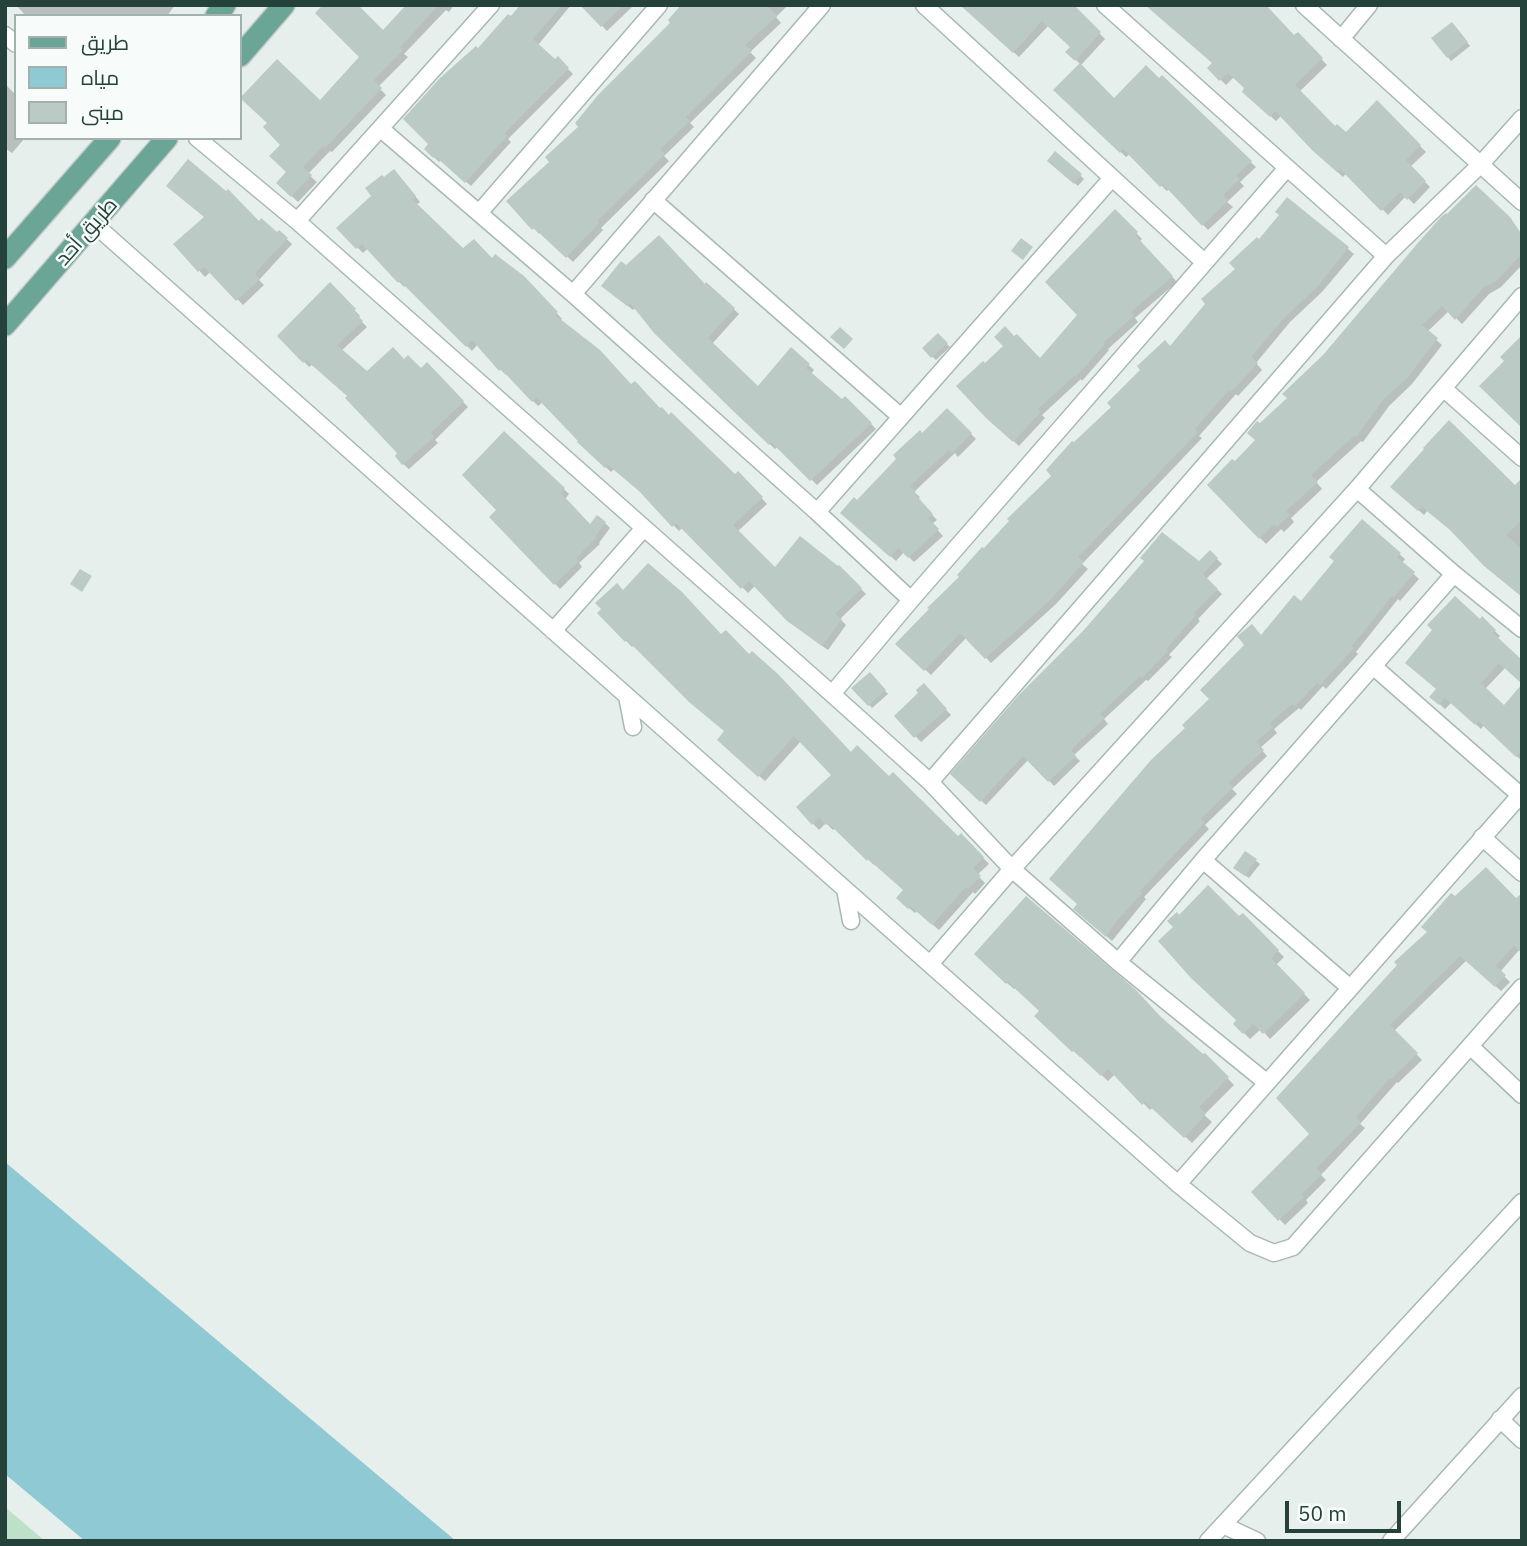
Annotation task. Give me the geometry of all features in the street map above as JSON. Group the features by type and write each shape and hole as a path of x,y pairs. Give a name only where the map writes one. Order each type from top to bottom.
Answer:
{"main road":[{"path":"242,53 284,5"},
{"path":"5,258 108,140"},
{"name":"طريق أحد","path":"5,325 165,140"}],"street":[{"path":"297,221 382,130 491,5"},
{"path":"479,213 659,5"},
{"path":"573,294 821,5"},
{"path":"924,5 1204,262"},
{"path":"1105,5 1386,256"},
{"path":"1304,5 1522,202"},
{"path":"1341,38 1369,5"},
{"path":"930,782 1386,256 1480,164 1522,118"},
{"path":"382,130 573,294 817,512 911,600"},
{"path":"199,140 297,221 832,694 930,782 1012,869 1118,962 1266,1082"},
{"path":"832,694 1287,168"},
{"path":"817,512 1112,178"},
{"path":"653,200 900,416"},
{"path":"94,224 1178,1184 1250,1243 1275,1253 1293,1247 1522,987"},
{"path":"930,964 1012,869 1357,489 1522,296"},
{"path":"1443,388 1522,458"},
{"path":"1357,489 1522,629"},
{"path":"553,631 644,528"},
{"path":"1118,962 1203,860 1454,574"},
{"path":"1178,1184 1521,794 1373,666"},
{"path":"626,696 633,727"},
{"path":"1482,837 1522,873"},
{"path":"1203,860 1349,987"},
{"path":"845,889 852,921"},
{"path":"1471,1046 1522,1095"},
{"path":"1208,1541 1522,1202"},
{"path":"1391,1541 1522,1396"},
{"path":"1500,1419 1522,1440"},
{"path":"1223,1525 1258,1541"}],"green space":[{"path":"5,1507 45,1541 5,1541"}],"water":[{"path":"5,1162 456,1541 85,1541 5,1474"}],"building":[{"path":"323,5 358,5 383,30 406,5 439,5 400,47 403,50 374,80 382,88 325,148 323,146 303,167 312,175 291,197 276,183 286,172 269,156 280,145 263,127 267,123 242,100 242,96 277,59 320,100 359,57 315,13"},
{"path":"520,5 562,5 533,39 555,59 558,56 569,68 505,133 507,136 465,183 424,149 428,144 403,119 440,78 476,46 478,48 508,14 511,16"},
{"path":"580,5 624,5 601,27"},
{"path":"681,5 767,5 777,16 745,45 752,51 686,117 690,121 660,149 665,154 597,221 599,223 566,258 534,228 532,230 506,201 549,162 545,157 578,127 575,123 598,95 670,23 668,20"},
{"path":"960,5 1074,5 1101,32 1075,61 1065,52 1070,47 1042,21 1013,53"},
{"path":"1145,5 1266,5 1294,35 1298,32 1323,58 1295,85 1335,126 1337,124 1346,132 1377,100 1421,145 1406,160 1426,181 1407,200 1400,192 1381,211 1340,169 1337,172 1313,151 1275,111 1270,117 1242,92 1244,88 1228,73 1219,81 1207,68 1212,63"},
{"path":"1452,22 1468,42 1447,58 1431,38"},
{"path":"1080,63 1114,98 1146,65 1159,78 1162,75 1252,161 1236,176 1240,179 1223,195 1228,201 1202,226 1163,184 1160,187 1123,149 1120,153 1053,90"},
{"path":"1055,151 1082,174 1074,184 1047,161"},
{"path":"188,159 226,191 228,189 259,221 261,218 288,238 255,273 260,279 236,301 204,267 198,272 173,244 204,217 166,186"},
{"path":"394,169 416,196 412,199 463,248 474,239 492,258 495,254 524,276 558,312 555,315 600,350 631,384 635,381 660,408 669,415 671,412 735,474 738,471 763,497 733,525 775,567 800,536 839,565 862,588 835,614 842,619 822,646 787,621 749,581 741,589 676,523 672,527 639,491 608,465 605,468 577,442 536,397 532,402 501,369 499,371 472,340 466,347 400,281 398,283 362,244 356,249 336,228 371,196 365,188"},
{"path":"1476,185 1510,217 1522,235 1522,254 1495,282 1483,288 1455,320 1442,306 1422,325 1438,338 1407,378 1383,400 1356,437 1311,475 1318,482 1286,511 1290,515 1277,527 1274,524 1259,539 1207,485 1255,440 1247,433 1257,421 1260,423 1287,398 1282,394 1323,355 1441,217"},
{"path":"1287,197 1349,247 1317,287 1285,317 1251,357 1258,363 1231,392 1229,390 1195,429 1198,432 1078,557 1084,562 1051,599 985,659 960,633 924,671 895,644 959,577 957,575 982,547 984,548 1009,521 1007,519 1051,476 1046,470 1072,441 1111,407 1107,403 1140,370 1137,366 1165,340 1170,346 1205,304 1201,299 1235,269 1229,263 1257,237 1259,239 1279,215 1275,212"},
{"path":"1115,209 1138,232 1135,235 1173,276 1131,312 1134,316 1104,342 1076,377 1075,375 1038,409 1041,412 1013,442 956,386 1003,346 994,337 1005,326 1014,336 1017,334 1040,358 1077,315 1045,282"},
{"path":"659,235 705,284 706,282 735,308 708,338 758,386 791,347 810,364 806,368 842,399 845,396 872,423 810,481 771,442 769,445 654,333 630,303 627,306 601,286 621,261 626,265"},
{"path":"1021,238 1033,247 1023,260 1011,251"},
{"path":"330,282 356,309 354,311 363,321 337,345 367,371 393,347 404,359 408,355 421,368 427,362 464,401 431,433 434,437 402,465 395,456 397,453 345,398 347,396 306,360 303,363 277,336"},
{"path":"840,327 853,339 844,349 830,337"},
{"path":"938,333 948,343 931,358 922,348"},
{"path":"1522,335 1522,428 1479,386 1504,361 1500,357"},
{"path":"947,408 972,433 952,453 949,450 910,486 933,514 928,518 939,529 908,558 898,548 890,557 840,513 854,497 857,500 896,459 893,455 920,430 922,433"},
{"path":"1449,420 1515,485 1522,478 1522,520 1506,535 1522,549 1522,597 1484,566 1450,530 1422,507 1418,511 1390,487"},
{"path":"504,431 565,488 561,493 590,524 597,515 606,522 596,538 576,558 579,561 554,585 489,517 496,510 462,475"},
{"path":"1362,519 1401,553 1397,557 1415,572 1394,597 1392,596 1352,646 1354,648 1320,685 1317,683 1295,706 1292,704 1270,723 1273,727 1256,742 1264,750 1228,783 1233,787 1201,819 1205,822 1140,891 1142,893 1106,937 1073,909 1077,904 1049,879 1151,760 1185,728 1182,725 1209,699 1200,690 1244,645 1237,636 1252,624 1261,635 1294,595 1301,601 1334,561 1329,557"},
{"path":"1162,532 1199,561 1210,550 1218,558 1203,574 1218,589 1194,613 1196,615 1166,649 1168,651 1142,678 1140,676 1100,714 1105,718 1071,750 1076,756 1048,782 1023,756 980,802 950,774 1018,696 1083,631 1144,561 1140,558"},
{"path":"648,563 682,592 721,634 726,630 749,654 752,651 778,674 851,752 857,745 889,776 893,772 958,836 961,833 984,857 973,868 981,876 968,889 966,887 932,925 896,898 903,890 868,859 867,861 828,823 826,825 819,818 812,825 796,807 831,775 794,736 758,777 717,740 724,731 689,702 597,613 601,609 595,603 617,583 623,590"},
{"path":"80,569 92,576 82,592 70,584"},
{"path":"1455,596 1480,619 1482,616 1496,630 1493,633 1522,660 1522,684 1522,751 1516,757 1478,721 1475,725 1445,698 1439,705 1429,697 1436,689 1405,663 1432,630 1427,625","holes":["1499,663 1522,684 1504,705 1481,683"]},
{"path":"870,672 886,690 868,706 851,688"},
{"path":"924,683 947,709 914,738 894,716 918,693 916,690"},
{"path":"1245,851 1257,859 1245,876 1233,868"},
{"path":"1486,867 1516,898 1522,893 1522,954 1514,945 1496,966 1506,975 1495,987 1460,956 1390,1025 1418,1053 1390,1078 1356,1117 1361,1122 1317,1168 1322,1174 1302,1194 1304,1197 1278,1221 1251,1192 1309,1134 1276,1098 1397,965 1394,962 1427,932 1421,927 1451,893 1455,896"},
{"path":"1208,885 1239,916 1243,913 1279,950 1271,958 1305,993 1263,1034 1253,1024 1243,1034 1233,1024 1236,1020 1191,978 1158,941 1173,927 1167,921 1177,912 1179,915"},
{"path":"1026,896 1136,990 1160,1016 1229,1077 1199,1107 1206,1114 1184,1138 1145,1102 1142,1105 1108,1069 1101,1076 1072,1052 1034,1016 1039,1011 974,954"}]}
